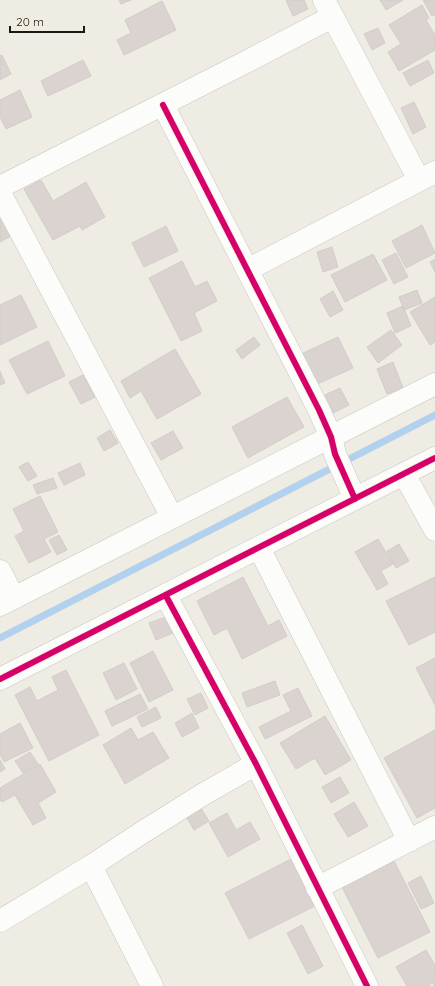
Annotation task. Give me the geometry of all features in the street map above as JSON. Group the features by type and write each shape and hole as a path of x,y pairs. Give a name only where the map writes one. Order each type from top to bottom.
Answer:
{"street":[{"path":"0,187 163,104 328,8 427,176 247,270"},
{"path":"163,104 319,410 331,437 335,454 355,499"},
{"path":"0,192 172,517"},
{"path":"0,572 7,602 435,384"},
{"path":"0,679 435,458"},
{"path":"404,474 435,530"},
{"path":"259,548 409,841"},
{"path":"166,596 256,764 367,986"},
{"path":"0,921 91,866 202,795 256,764"},
{"path":"317,888 435,827"},
{"path":"91,866 152,986"}],"building":[{"path":"119,0 131,0 121,4"},
{"path":"286,0 304,0 308,9 293,16"},
{"path":"380,0 403,0 386,10"},
{"path":"423,0 435,0 435,15 432,16"},
{"path":"162,1 176,30 124,55 117,40 131,33 125,20"},
{"path":"422,5 429,18 426,20 435,35 435,50 399,71 388,52 401,44 389,25"},
{"path":"378,28 385,43 372,50 364,34"},
{"path":"2,55 11,74 0,80 0,56"},
{"path":"83,60 91,76 48,96 41,81"},
{"path":"428,60 434,73 410,86 403,73"},
{"path":"20,90 32,117 6,129 0,117 0,100"},
{"path":"414,102 426,127 413,134 401,108"},
{"path":"41,180 53,201 86,182 105,217 82,230 80,226 53,240 24,189"},
{"path":"0,215 11,236 0,242"},
{"path":"422,225 435,253 406,268 392,241"},
{"path":"166,226 178,251 144,267 132,243"},
{"path":"332,247 338,267 323,272 317,252"},
{"path":"396,253 408,277 394,284 382,260"},
{"path":"373,254 387,280 345,302 331,275"},
{"path":"435,259 435,272 430,262"},
{"path":"182,261 195,287 207,281 217,301 194,313 202,331 181,341 149,278"},
{"path":"417,290 422,303 404,310 399,297"},
{"path":"333,291 343,310 330,317 320,299"},
{"path":"21,295 37,327 0,345 0,305"},
{"path":"435,297 435,342 430,345 410,312"},
{"path":"403,306 411,326 395,333 387,313"},
{"path":"391,330 402,345 378,363 367,347"},
{"path":"254,337 260,345 242,359 236,350"},
{"path":"338,337 353,368 315,385 301,354"},
{"path":"48,341 65,376 27,394 9,360"},
{"path":"175,349 201,394 157,419 141,391 130,398 121,381"},
{"path":"393,362 403,388 387,394 377,369"},
{"path":"0,371 5,383 0,385"},
{"path":"83,375 95,397 81,404 69,382"},
{"path":"340,388 349,405 333,413 325,395"},
{"path":"287,397 304,427 248,458 232,427"},
{"path":"110,430 118,443 104,451 97,438"},
{"path":"173,431 183,448 161,460 151,443"},
{"path":"28,462 37,476 28,481 19,467"},
{"path":"80,463 85,475 64,485 58,473"},
{"path":"53,478 57,488 37,494 33,485"},
{"path":"40,496 58,532 44,539 51,552 29,563 15,536 24,531 13,509"},
{"path":"59,535 67,550 57,555 49,540"},
{"path":"378,539 393,564 381,571 388,584 377,590 355,552"},
{"path":"399,544 409,561 396,568 387,551"},
{"path":"243,577 268,626 279,620 287,636 242,659 227,628 214,635 197,601"},
{"path":"435,577 435,632 409,645 386,601"},
{"path":"166,617 173,633 156,640 149,623"},
{"path":"153,651 173,690 149,702 130,663"},
{"path":"435,658 435,705 416,668"},
{"path":"124,663 137,689 116,700 103,673"},
{"path":"66,670 99,735 49,761 15,695 30,687 37,701 58,690 52,677"},
{"path":"275,681 280,695 247,707 242,693"},
{"path":"298,688 312,716 265,739 259,727 291,711 283,695"},
{"path":"201,693 208,708 195,715 187,699"},
{"path":"140,694 148,709 112,726 105,711"},
{"path":"156,707 161,718 142,727 137,717"},
{"path":"192,713 199,728 182,737 175,723"},
{"path":"325,716 351,760 325,775 315,758 296,769 280,743"},
{"path":"20,723 33,748 4,762 0,754 0,734"},
{"path":"131,728 138,740 153,732 169,758 125,784 103,745"},
{"path":"435,730 435,808 417,818 384,758"},
{"path":"30,752 38,764 23,773 15,761"},
{"path":"0,760 5,769 0,772"},
{"path":"40,764 56,792 38,803 46,818 33,825 15,795 2,802 0,800 0,788"},
{"path":"340,777 349,793 331,803 322,787"},
{"path":"354,802 368,826 348,837 334,814"},
{"path":"199,805 209,821 194,830 184,813"},
{"path":"227,813 236,830 250,822 260,839 228,857 209,823"},
{"path":"291,859 315,906 249,939 225,893"},
{"path":"394,861 430,932 378,958 342,887"},
{"path":"421,876 434,903 421,909 408,883"},
{"path":"302,925 323,966 308,974 287,933"},
{"path":"426,950 435,965 435,986 432,983 428,986 407,986 396,967"}],"waterway":[{"path":"0,638 435,415"}],"cycle path":[{"path":"163,105 319,410 331,437 335,454 355,499"},
{"path":"0,679 435,458"},
{"path":"166,596 256,764 367,986"}]}
